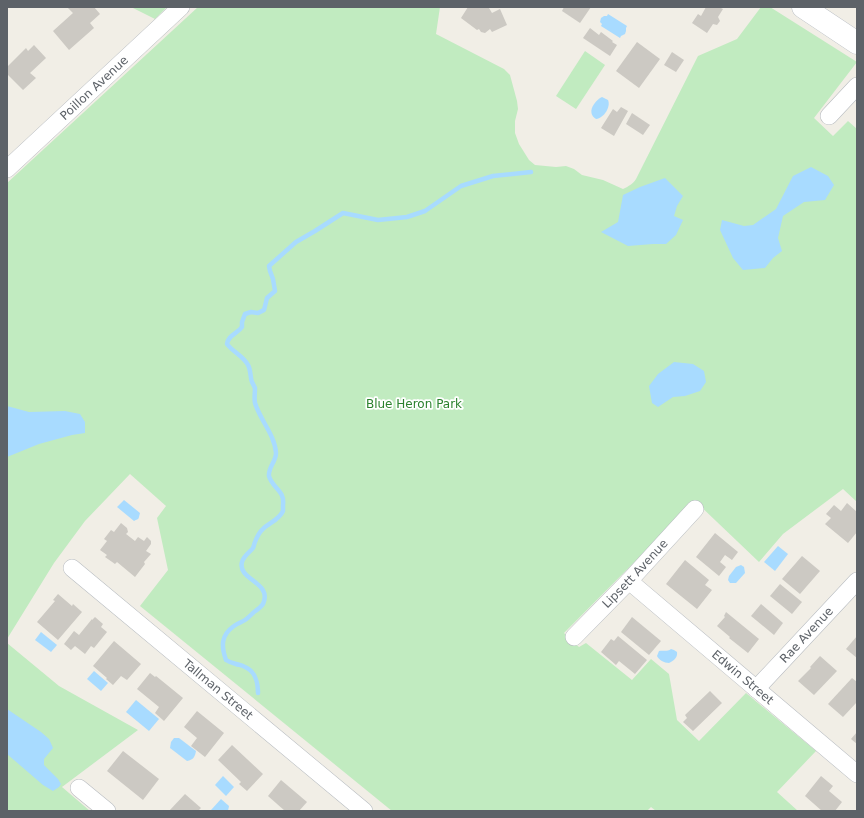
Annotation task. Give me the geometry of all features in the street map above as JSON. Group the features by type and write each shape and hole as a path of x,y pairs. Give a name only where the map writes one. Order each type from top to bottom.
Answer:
{"main road":[{"path":"802,7 857,43"}],"street":[{"name":"Poillon Avenue","path":"7,169 182,7"},
{"path":"829,116 857,86"},
{"name":"Lipsett Avenue","path":"574,638 695,509"},
{"name":"Tallman Street","path":"72,568 364,811"},
{"name":"Edwin Street","path":"629,581 857,774"},
{"name":"Rae Avenue","path":"756,689 857,581"},
{"path":"79,788 107,811"}],"green space":[{"path":"131,7 167,7 155,19"},
{"name":"Blue Heron Park","path":"198,7 440,7 436,34 504,69 510,75 518,109 515,121 515,133 519,144 529,160 535,165 556,167 566,166 574,169 582,175 603,180 623,189 631,185 636,179 698,56 737,39 761,7 770,7 857,62 814,118 833,136 848,121 857,129 857,502 843,489 783,534 759,562 695,501 564,633 579,647 586,643 632,680 651,659 669,674 677,720 699,741 746,693 816,751 777,792 798,811 656,811 651,807 647,811 392,811 140,606 168,570 157,518 166,506 130,474 85,521 54,563 7,639 7,183"},
{"path":"585,51 605,65 576,109 556,96"},
{"path":"7,643 59,686 138,730 62,787 90,811 7,811"}],"water":[{"path":"608,14 627,26 625,34 620,38 601,26 601,18 607,16"},
{"path":"602,97 608,100 609,106 602,117 596,119 591,110 596,101"},
{"path":"811,167 828,176 834,185 825,200 804,202 783,216 778,238 782,251 773,258 765,268 743,270 733,258 720,230 722,220 744,226 753,225 776,209 793,176"},
{"path":"665,178 683,196 677,206 674,216 683,220 676,235 666,244 628,246 601,232 618,222 623,195"},
{"path":"674,362 693,364 704,371 706,382 700,391 685,396 673,397 658,407 652,403 649,386 658,374"},
{"path":"7,406 29,412 65,411 80,414 85,422 85,433 39,444 7,457"},
{"path":"124,500 140,513 138,519 134,521 117,507"},
{"path":"778,546 788,554 775,571 764,562"},
{"path":"741,565 744,567 745,573 736,583 730,583 728,580 729,576 736,567"},
{"path":"41,632 57,645 51,652 35,640"},
{"path":"671,649 677,652 677,656 669,663 662,661 657,656 659,651"},
{"path":"94,671 108,683 101,691 87,679"},
{"path":"136,700 159,719 149,731 126,712"},
{"path":"7,709 49,739 53,748 44,759 44,765 61,784 53,791 43,785 7,754"},
{"path":"174,738 179,738 196,751 192,759 187,761 170,748 171,742"},
{"path":"223,776 234,787 226,796 215,785"},
{"path":"221,799 229,806 228,811 211,810"}],"building":[{"path":"67,7 94,7 100,14 90,23 94,28 69,50 53,31 73,13"},
{"path":"468,7 488,7 492,13 500,9 507,25 492,32 490,29 485,33 481,32 479,29 477,30 461,18"},
{"path":"564,7 591,7 580,23 562,11"},
{"path":"706,7 719,7 723,9 718,17 720,21 717,25 713,24 707,33 692,23 698,14 701,16"},
{"path":"590,28 599,35 601,32 617,45 610,56 583,38"},
{"path":"637,42 660,59 639,88 616,71"},
{"path":"34,45 46,58 30,73 36,78 23,90 7,74 7,67 26,48 28,51"},
{"path":"672,52 684,60 676,72 664,65"},
{"path":"621,107 628,111 614,136 601,128 613,109 617,112"},
{"path":"632,113 650,125 643,135 626,124"},
{"path":"847,503 857,512 857,532 848,543 825,524 831,518 826,514 834,505 841,511"},
{"path":"121,523 127,528 128,532 126,534 135,541 138,537 144,541 147,537 151,541 151,544 146,551 151,554 135,577 117,562 115,564 105,557 107,555 100,550 107,541 104,539 111,530 114,532"},
{"path":"715,533 738,552 732,560 725,555 720,562 726,567 719,576 696,557"},
{"path":"802,556 820,571 800,594 782,579"},
{"path":"685,560 709,580 705,585 712,590 697,609 666,584"},
{"path":"780,584 802,602 792,614 770,596"},
{"path":"58,594 82,612 58,640 37,622 55,601 53,600"},
{"path":"761,604 783,623 774,635 751,616"},
{"path":"726,612 759,639 748,653 717,626 725,617"},
{"path":"95,617 103,624 101,627 107,632 94,648 91,646 85,654 75,646 71,650 64,644 74,631 79,635"},
{"path":"632,617 661,641 649,655 621,632"},
{"path":"618,636 647,660 635,674 619,661 616,665 601,652 611,639 614,641"},
{"path":"857,636 857,658 846,649"},
{"path":"114,641 141,664 127,680 121,676 113,685 93,666"},
{"path":"820,656 837,671 814,695 798,681"},
{"path":"150,673 155,677 156,676 183,698 164,721 155,713 159,707 137,689"},
{"path":"852,678 857,682 857,702 843,717 828,704"},
{"path":"710,691 722,703 693,731 683,722 687,718 685,715"},
{"path":"197,711 224,733 205,757 191,746 197,738 184,727"},
{"path":"857,732 857,744 851,739"},
{"path":"232,745 263,774 247,791 239,784 241,782 218,760"},
{"path":"123,751 159,779 143,800 107,771"},
{"path":"821,776 833,786 829,791 842,802 835,811 822,811 805,796"},
{"path":"281,780 307,802 299,811 285,811 268,796"},
{"path":"185,794 201,808 198,811 169,811"}],"waterway":[{"path":"258,693 257,681 254,674 243,666 226,660 223,650 223,641 230,629 246,619 263,604 265,597 263,591 245,573 242,568 242,562 253,548 260,532 283,511 283,500 280,492 269,476 276,456 275,446 255,403 255,388 251,380 249,367 246,362 227,344 229,339 242,327 245,314 251,312 258,313 264,310 267,298 275,291 269,266 296,242 343,213 378,220 407,217 425,211 461,186 493,176 531,172"}]}
